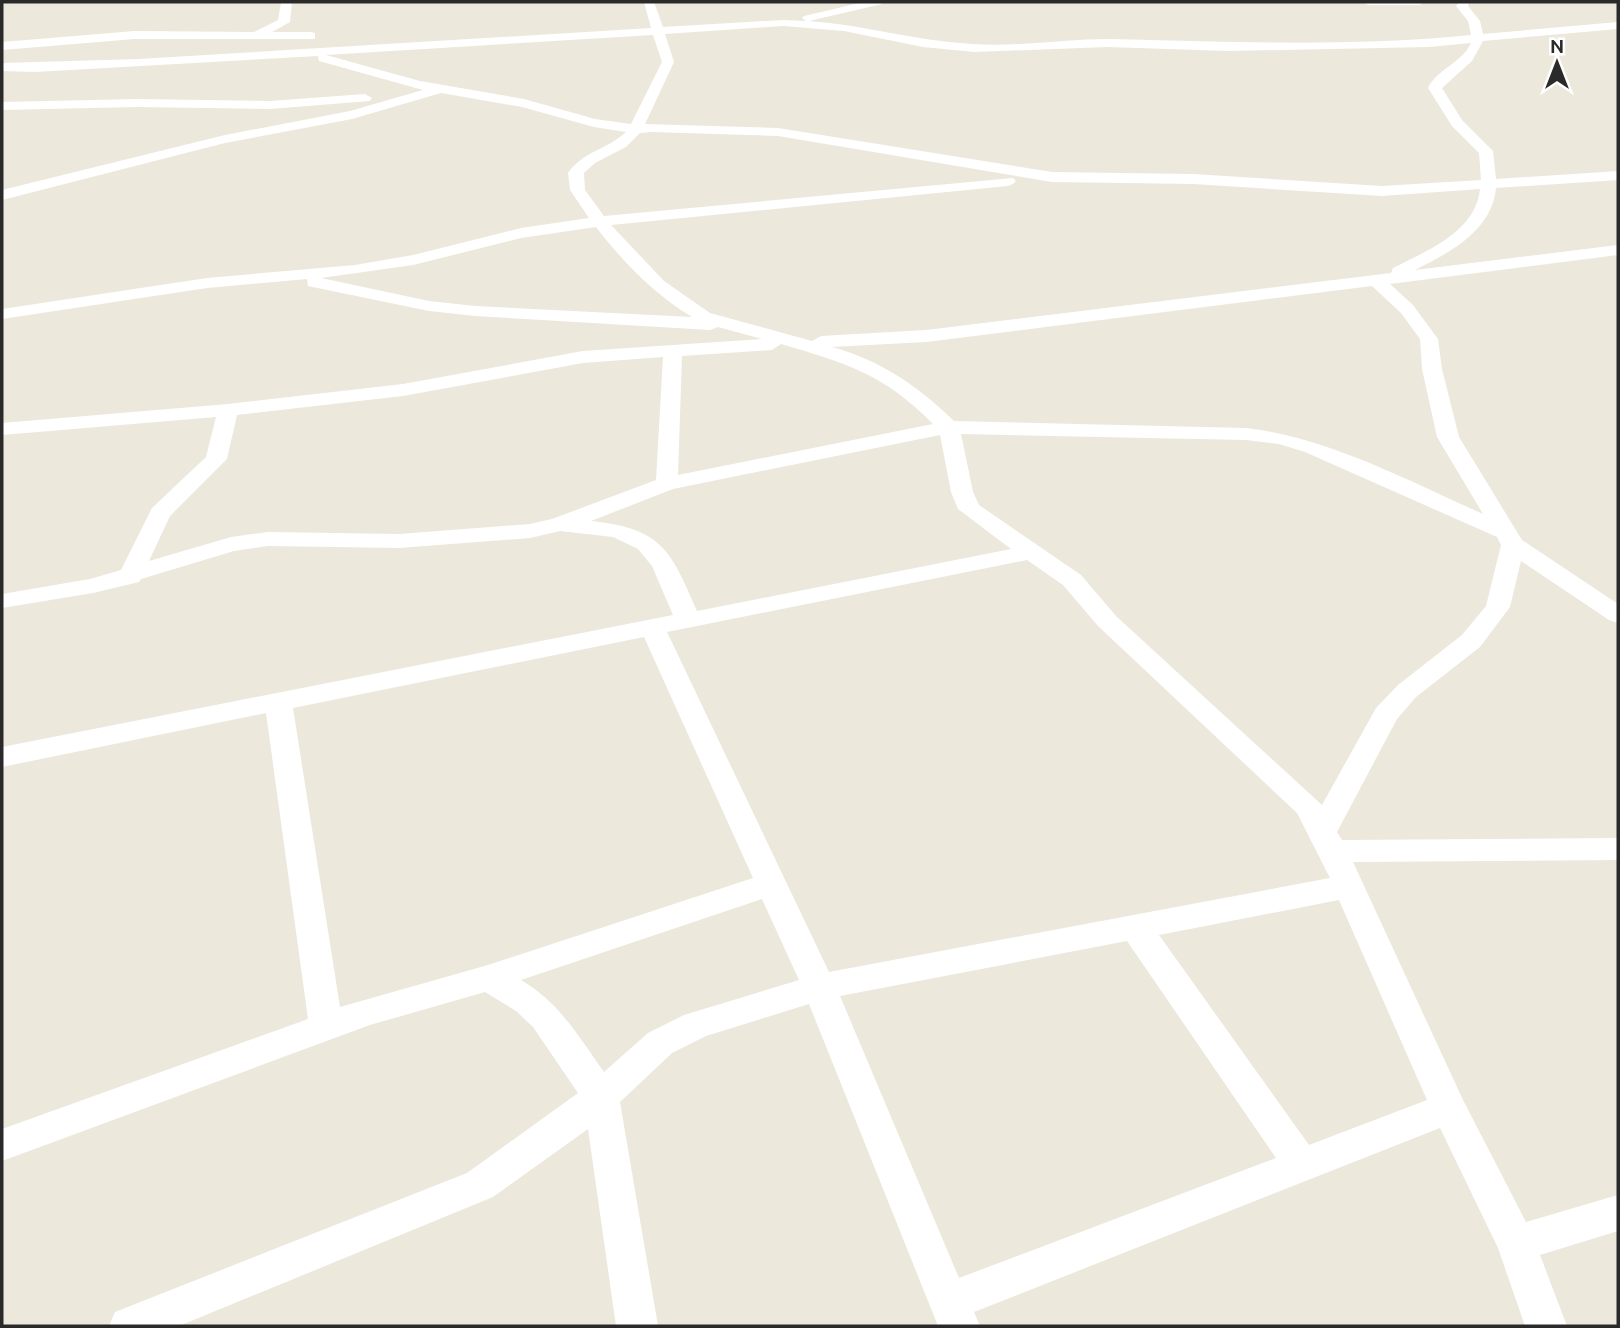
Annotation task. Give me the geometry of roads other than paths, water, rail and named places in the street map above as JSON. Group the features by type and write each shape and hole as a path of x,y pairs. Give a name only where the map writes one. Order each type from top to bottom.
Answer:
{"street":[{"path":"256,35 284,22 286,2"},
{"path":"649,2 668,62 636,129 620,145 588,161 576,171 574,180 580,195 627,256 676,299 704,317 855,359 884,374 929,408 948,427 954,444 962,492 969,509 1072,580 1107,621 1308,806 1349,886 1449,1108 1516,1244 1546,1326"},
{"path":"783,23 878,2"},
{"path":"1368,2 1419,2"},
{"path":"1380,280 1433,254 1466,231 1482,212 1490,186 1489,157 1486,150 1457,123 1435,88 1437,83 1470,57 1478,38 1475,23 1462,6 1464,2"},
{"path":"2,67 35,68 783,23 844,27 923,43 974,48 1107,43 1228,47 1429,43 1618,25"},
{"path":"2,46 135,35 321,36"},
{"path":"346,37 443,42"},
{"path":"287,53 342,62 433,91 524,103 585,120 636,129 778,132 1027,175 1193,179 1382,191 1618,176"},
{"path":"2,106 137,103 270,105 433,91"},
{"path":"2,195 225,138 352,115 433,91"},
{"path":"2,314 207,284 292,278 413,260 521,233 600,221 968,184 1067,177"},
{"path":"2,429 228,410 403,390 583,357 673,349 926,336 1618,250"},
{"path":"292,278 429,306 731,326"},
{"path":"1327,841 1386,715 1406,691 1471,641 1498,607 1509,539 1448,437 1432,369 1429,339 1407,309 1380,280"},
{"path":"667,484 673,349"},
{"path":"130,577 160,513 216,459 228,410"},
{"path":"2,601 93,586 130,577 231,544 268,539 399,541 508,535 558,525 667,484 948,427 1246,434 1280,438 1313,447 1509,539 1618,615"},
{"path":"558,525 613,530 637,539 656,552 689,622"},
{"path":"2,757 1031,552"},
{"path":"653,629 819,987 954,1314 1302,1165 1449,1108"},
{"path":"278,701 326,1026"},
{"path":"1327,841 1497,852 1618,849"},
{"path":"2,1145 366,1012 488,978 770,884"},
{"path":"130,1326 480,1185 536,1147 601,1097 660,1043 696,1025 819,987 1133,925 1349,886"},
{"path":"1133,925 1302,1165"},
{"path":"488,978 528,1000 545,1017 601,1097 637,1326"},
{"path":"1516,1244 1618,1213"}]}
